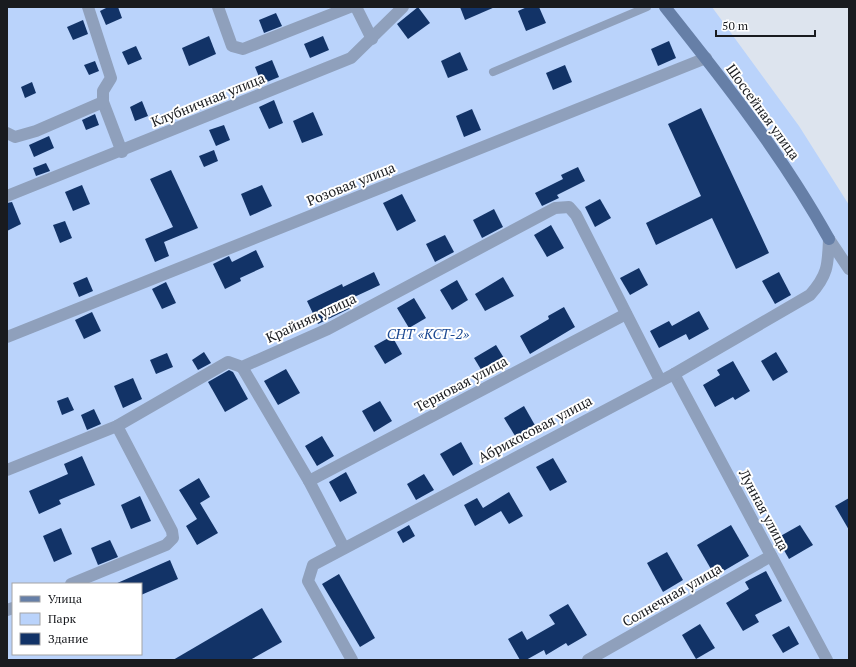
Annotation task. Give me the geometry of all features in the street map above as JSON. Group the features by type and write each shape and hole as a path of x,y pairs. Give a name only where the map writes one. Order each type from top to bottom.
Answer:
{"street":[{"path":"88,7 111,78 103,91 103,102 122,152"},
{"path":"218,7 232,46 244,49 350,7"},
{"path":"356,7 372,39"},
{"name":"Клубничная улица","path":"7,196 122,152 351,58 403,7"},
{"name":"Шоссейная улица","path":"665,7 762,132 814,211 829,239"},
{"name":"Розовая улица","path":"7,337 706,58"},
{"path":"7,134 15,137 36,131 103,102"},
{"name":"Крайняя улица","path":"242,367 328,329 555,208 569,206 576,215 626,314"},
{"path":"829,239 849,269"},
{"name":"Абрикосовая улица","path":"352,660 308,581 313,565 660,380 674,374 810,295 822,281 828,266 829,239"},
{"path":"626,314 660,380"},
{"name":"Терновая улица","path":"309,481 626,314"},
{"path":"7,470 117,426 228,362 242,367 309,481 344,548"},
{"name":"Лунная улица","path":"674,374 826,660"},
{"path":"73,583 166,545 174,538 172,531 117,426"},
{"name":"Солнечная улица","path":"588,660 771,556"}],"lane":[{"path":"493,72 647,7"}],"green space":[{"name":"СНТ «КСТ-2»","path":"7,7 712,7 799,126 849,205 849,660 7,660"}],"building":[{"path":"108,7 118,7 122,18 106,25 100,11"},
{"path":"418,7 430,23 408,39 397,24"},
{"path":"460,7 495,7 465,20"},
{"path":"527,7 539,7 546,23 526,31 518,11"},
{"path":"276,13 282,26 264,33 259,20"},
{"path":"83,20 88,34 73,40 67,27"},
{"path":"209,36 216,54 189,66 182,48"},
{"path":"323,36 329,50 310,58 304,44"},
{"path":"669,41 676,58 658,66 651,49"},
{"path":"136,46 142,59 128,65 122,52"},
{"path":"460,52 468,70 448,78 441,61"},
{"path":"272,60 279,77 262,84 255,67"},
{"path":"95,61 99,71 89,75 84,65"},
{"path":"565,65 572,82 553,90 546,73"},
{"path":"32,82 36,93 25,98 21,87"},
{"path":"274,100 283,123 269,129 259,107"},
{"path":"142,101 148,116 135,121 130,107"},
{"path":"701,108 769,253 736,269 712,218 656,245 646,223 701,196 668,124"},
{"path":"472,109 481,130 464,137 456,116"},
{"path":"313,112 323,135 302,143 293,121"},
{"path":"95,114 99,125 86,130 82,120"},
{"path":"224,125 230,140 216,146 209,130"},
{"path":"49,136 54,148 34,157 29,145"},
{"path":"214,150 218,161 204,167 199,156"},
{"path":"46,163 50,171 36,176 33,168"},
{"path":"578,167 585,181 557,195 559,198 542,206 535,193 563,179 561,175"},
{"path":"171,170 198,228 164,242 169,256 155,262 145,239 173,227 150,179"},
{"path":"82,185 90,204 73,211 65,192"},
{"path":"262,185 272,206 250,216 241,194"},
{"path":"402,194 416,221 397,231 383,203"},
{"path":"600,199 611,218 595,227 585,207"},
{"path":"12,202 21,224 7,231 7,203"},
{"path":"494,209 503,227 482,238 473,220"},
{"path":"65,221 72,238 60,243 53,225"},
{"path":"551,225 564,248 547,257 534,235"},
{"path":"445,235 454,252 435,262 426,244"},
{"path":"256,250 264,267 240,278 241,281 225,289 213,264 229,256 232,262"},
{"path":"639,268 648,285 630,295 620,278"},
{"path":"374,272 380,285 350,299 353,307 318,324 307,301 342,284 343,287"},
{"path":"779,272 791,295 775,304 762,281"},
{"path":"87,277 93,291 79,297 73,283"},
{"path":"503,277 514,296 485,311 475,294"},
{"path":"457,280 468,300 452,310 440,290"},
{"path":"166,282 176,303 162,309 152,289"},
{"path":"414,298 426,318 409,328 397,308"},
{"path":"564,307 575,327 530,354 520,336 549,319 548,316"},
{"path":"699,311 709,329 689,340 686,334 659,348 650,331 669,321 672,326"},
{"path":"92,312 101,331 84,339 75,320"},
{"path":"392,336 402,354 385,364 374,346"},
{"path":"496,345 507,363 485,376 474,358"},
{"path":"204,352 211,363 198,370 192,360"},
{"path":"776,352 788,372 773,381 761,361"},
{"path":"167,353 173,367 156,374 150,360"},
{"path":"733,361 750,391 735,400 733,397 715,407 703,385 720,375 717,370"},
{"path":"286,369 300,393 278,405 264,381"},
{"path":"229,370 233,372 248,399 225,412 208,382"},
{"path":"133,378 142,399 123,408 114,386"},
{"path":"68,397 74,410 62,415 57,401"},
{"path":"380,401 392,421 374,432 362,411"},
{"path":"524,406 536,427 517,439 504,418"},
{"path":"94,409 101,424 87,430 81,415"},
{"path":"322,436 334,456 317,466 305,446"},
{"path":"461,442 473,464 453,476 440,454"},
{"path":"82,456 95,485 59,500 61,504 39,514 29,491 68,474 64,464"},
{"path":"553,458 567,482 550,491 536,467"},
{"path":"346,472 357,493 340,502 329,482"},
{"path":"424,474 434,490 416,500 407,484"},
{"path":"199,478 210,497 200,503 218,533 197,545 186,526 197,519 179,490"},
{"path":"509,492 523,516 509,524 501,511 475,526 464,505 477,498 483,508"},
{"path":"140,496 151,521 131,529 121,505"},
{"path":"849,498 849,530 835,506"},
{"path":"409,525 415,536 403,543 397,532"},
{"path":"731,525 749,556 715,576 697,545"},
{"path":"800,525 813,545 789,559 777,538"},
{"path":"61,528 72,554 54,562 43,536"},
{"path":"110,540 118,557 98,565 91,548"},
{"path":"667,552 683,580 663,592 647,563"},
{"path":"170,560 178,579 142,595 142,583 117,583"},
{"path":"766,571 782,601 755,615 759,622 743,631 726,603 749,589 745,582"},
{"path":"339,574 375,638 360,647 322,584"},
{"path":"568,604 587,635 568,646 566,643 546,655 544,650 526,660 520,660 508,639 522,631 527,640 555,624 549,615"},
{"path":"262,608 282,642 250,660 173,660"},
{"path":"700,624 715,648 696,659 682,635"},
{"path":"789,626 799,644 783,653 772,635"}]}
